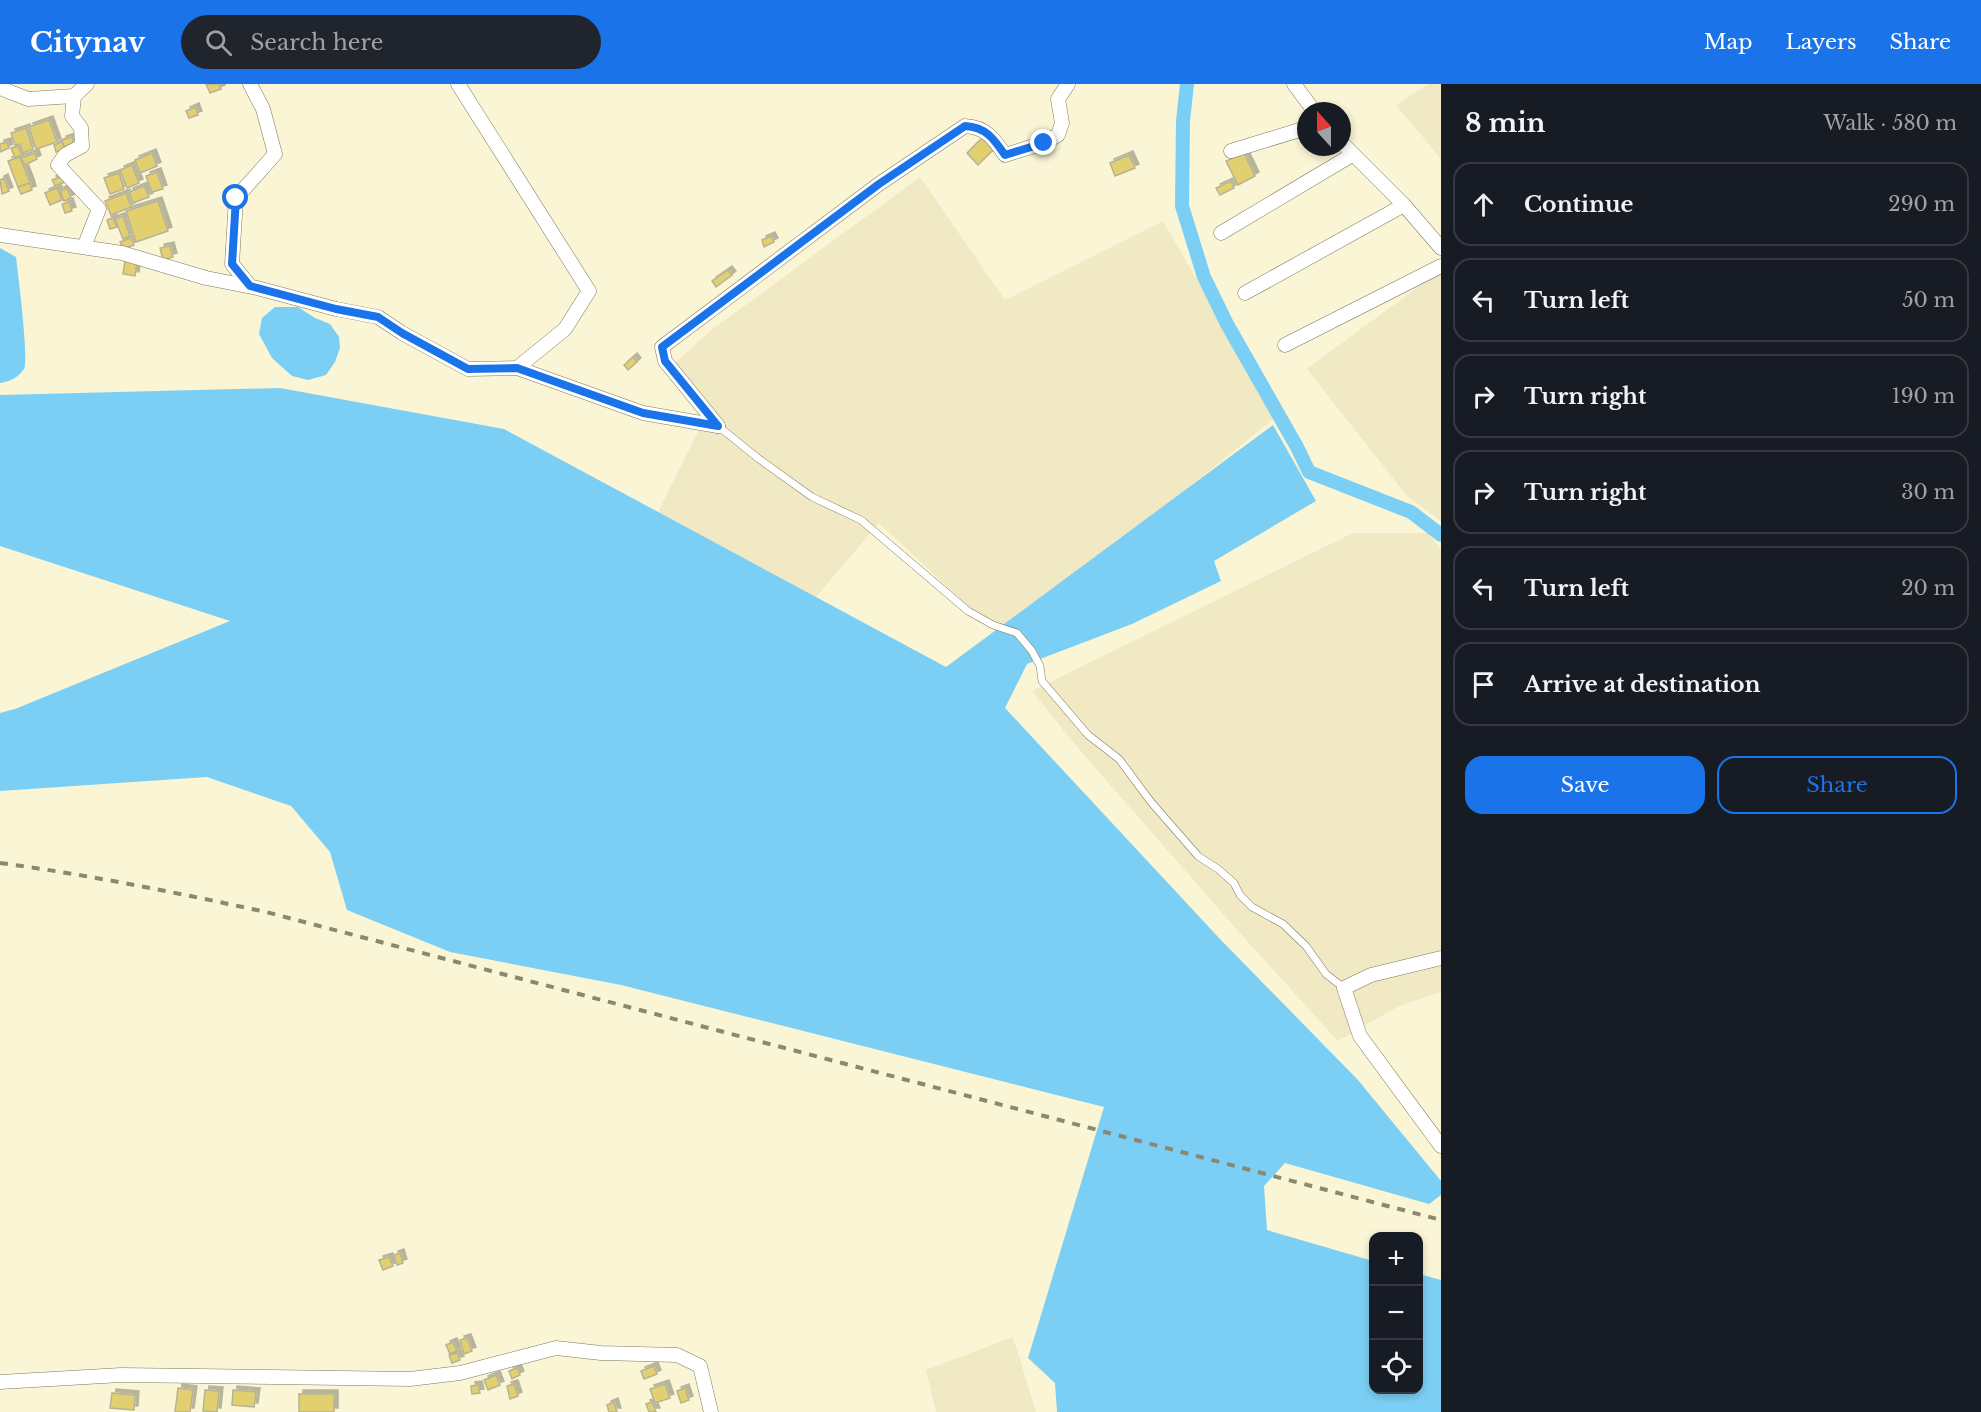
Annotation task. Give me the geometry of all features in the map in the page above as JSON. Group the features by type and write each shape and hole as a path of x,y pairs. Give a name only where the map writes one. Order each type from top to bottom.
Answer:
{"street":[{"path":"0,88 28,99 74,96 87,84"},
{"path":"250,84 262,109 275,154 236,198 232,264 250,286"},
{"path":"458,84 589,291 564,329 517,368"},
{"path":"718,426 665,361 662,347 879,184 965,126 978,126 992,136 1005,155 1044,143 1058,135 1062,123 1058,99 1068,84"},
{"path":"1294,84 1307,102"},
{"path":"1303,84 1310,102"},
{"path":"74,96 72,116 81,128 82,146 65,155 58,165 99,209 84,247"},
{"path":"1231,151 1297,131"},
{"path":"1221,233 1352,155 1404,205 1441,248"},
{"path":"1245,293 1404,205"},
{"path":"0,235 122,253 206,278 250,286 336,309 378,317 402,333 468,369 517,368 643,413 718,426"},
{"path":"1286,345 1441,266"},
{"path":"1441,958 1371,975 1344,988 1360,1036 1441,1146"},
{"path":"0,1382 121,1375 410,1379 460,1373 556,1348 601,1353 676,1355 700,1366 711,1412"}],"lane":[{"path":"718,426 812,497 861,520 968,611 993,625 1017,633 1041,666 1041,681 1088,735 1119,759 1151,802 1198,856 1218,868 1234,883 1240,895 1252,907 1283,924 1306,946 1326,974 1344,988"}],"shaded area":[{"path":"1429,84 1441,84 1441,159 1396,105"},
{"path":"920,177 1005,300 1163,221 1276,417 1002,638 879,523 815,598 657,514 704,420 671,366 713,329"},
{"path":"1441,270 1441,521 1407,496 1307,369"},
{"path":"1353,533 1429,533 1441,550 1441,992 1397,1007 1338,1041 1077,747 1032,691"},
{"path":"1013,1337 1036,1412 936,1412 926,1370"}],"water":[{"path":"0,248 16,257 23,316 25,362 24,369 19,374 0,383"},
{"path":"275,307 298,307 330,324 339,337 340,348 335,362 326,375 308,380 292,376 272,358 259,334 262,318"},
{"path":"280,388 504,429 946,667 1273,425 1316,501 1214,561 1221,581 1132,624 1027,664 1005,708 1220,939 1358,1080 1441,1181 1441,1195 1429,1204 1285,1163 1264,1186 1267,1230 1369,1260 1369,1394 1423,1394 1423,1275 1441,1280 1441,1412 1057,1412 1055,1383 1028,1358 1104,1107 621,985 450,952 347,910 330,852 291,806 207,777 0,791 0,713 15,709 230,621 0,546 0,395"}],"building":[{"path":"206,84 219,84 221,89 210,93"},
{"path":"195,107 198,115 189,118 186,111"},
{"path":"49,120 57,142 36,149 29,127"},
{"path":"26,128 33,149 23,153 20,144 15,145 11,133"},
{"path":"72,137 74,143 64,147 62,140"},
{"path":"983,137 994,149 978,165 967,153"},
{"path":"7,142 9,148 0,152 0,144"},
{"path":"62,142 65,149 56,152 54,145"},
{"path":"18,146 22,155 15,158 11,148"},
{"path":"35,153 37,159 25,165 21,158"},
{"path":"152,153 157,166 140,173 135,160"},
{"path":"1244,153 1255,176 1238,185 1226,161"},
{"path":"1129,155 1135,168 1115,176 1110,163"},
{"path":"20,157 30,183 18,187 8,161"},
{"path":"132,165 139,183 127,188 120,170"},
{"path":"157,172 163,189 152,192 146,176"},
{"path":"119,173 124,189 110,194 104,178"},
{"path":"63,176 65,182 55,186 52,180"},
{"path":"4,178 9,191 2,194 0,180"},
{"path":"1231,181 1234,188 1220,195 1216,188"},
{"path":"30,183 32,190 21,194 18,187"},
{"path":"144,186 149,197 133,203 129,192"},
{"path":"57,188 62,200 50,205 45,193"},
{"path":"67,188 71,198 64,201 60,191"},
{"path":"126,193 131,207 111,215 105,201"},
{"path":"158,201 168,231 136,242 126,211"},
{"path":"69,202 72,211 65,213 62,204"},
{"path":"123,216 130,236 123,239 115,219"},
{"path":"113,218 117,227 110,229 107,220"},
{"path":"771,236 774,242 764,247 762,240"},
{"path":"131,238 134,245 123,249 120,242"},
{"path":"170,246 173,257 163,260 160,248"},
{"path":"125,260 137,262 135,276 123,274"},
{"path":"728,270 732,275 716,287 712,281"},
{"path":"633,357 637,362 628,370 624,365"},
{"path":"400,1253 403,1263 397,1265 394,1255"},
{"path":"389,1257 393,1266 383,1270 379,1260"},
{"path":"467,1338 472,1351 464,1354 460,1340"},
{"path":"453,1342 457,1351 450,1354 446,1345"},
{"path":"457,1353 460,1360 452,1363 449,1355"},
{"path":"654,1366 657,1374 644,1379 641,1371"},
{"path":"517,1368 520,1375 512,1379 509,1371"},
{"path":"496,1375 500,1385 488,1390 484,1380"},
{"path":"514,1384 518,1396 510,1399 507,1386"},
{"path":"665,1384 670,1398 655,1403 650,1389"},
{"path":"478,1385 480,1393 472,1394 471,1386"},
{"path":"178,1388 193,1390 190,1412 175,1412"},
{"path":"685,1388 689,1400 681,1403 677,1391"},
{"path":"205,1390 219,1391 217,1412 203,1411"},
{"path":"233,1390 256,1392 254,1407 232,1405"},
{"path":"112,1393 135,1395 134,1410 110,1408"},
{"path":"299,1394 334,1394 334,1412 299,1412"},
{"path":"614,1402 617,1412 609,1412 607,1405"},
{"path":"652,1402 656,1412 649,1412 646,1404"}],"waterway":[{"path":"1187,84 1183,121 1182,206 1204,277 1227,324 1309,472 1411,512 1441,535"}],"railway":[{"path":"0,863 134,885 266,912 1441,1220"}],"route":[{"path":"236,198 232,264 250,286 336,309 378,317 402,333 468,369 517,368 643,413 718,426 665,361 662,347 879,184 965,126 978,126 992,136 1005,155 1044,143"}]}
